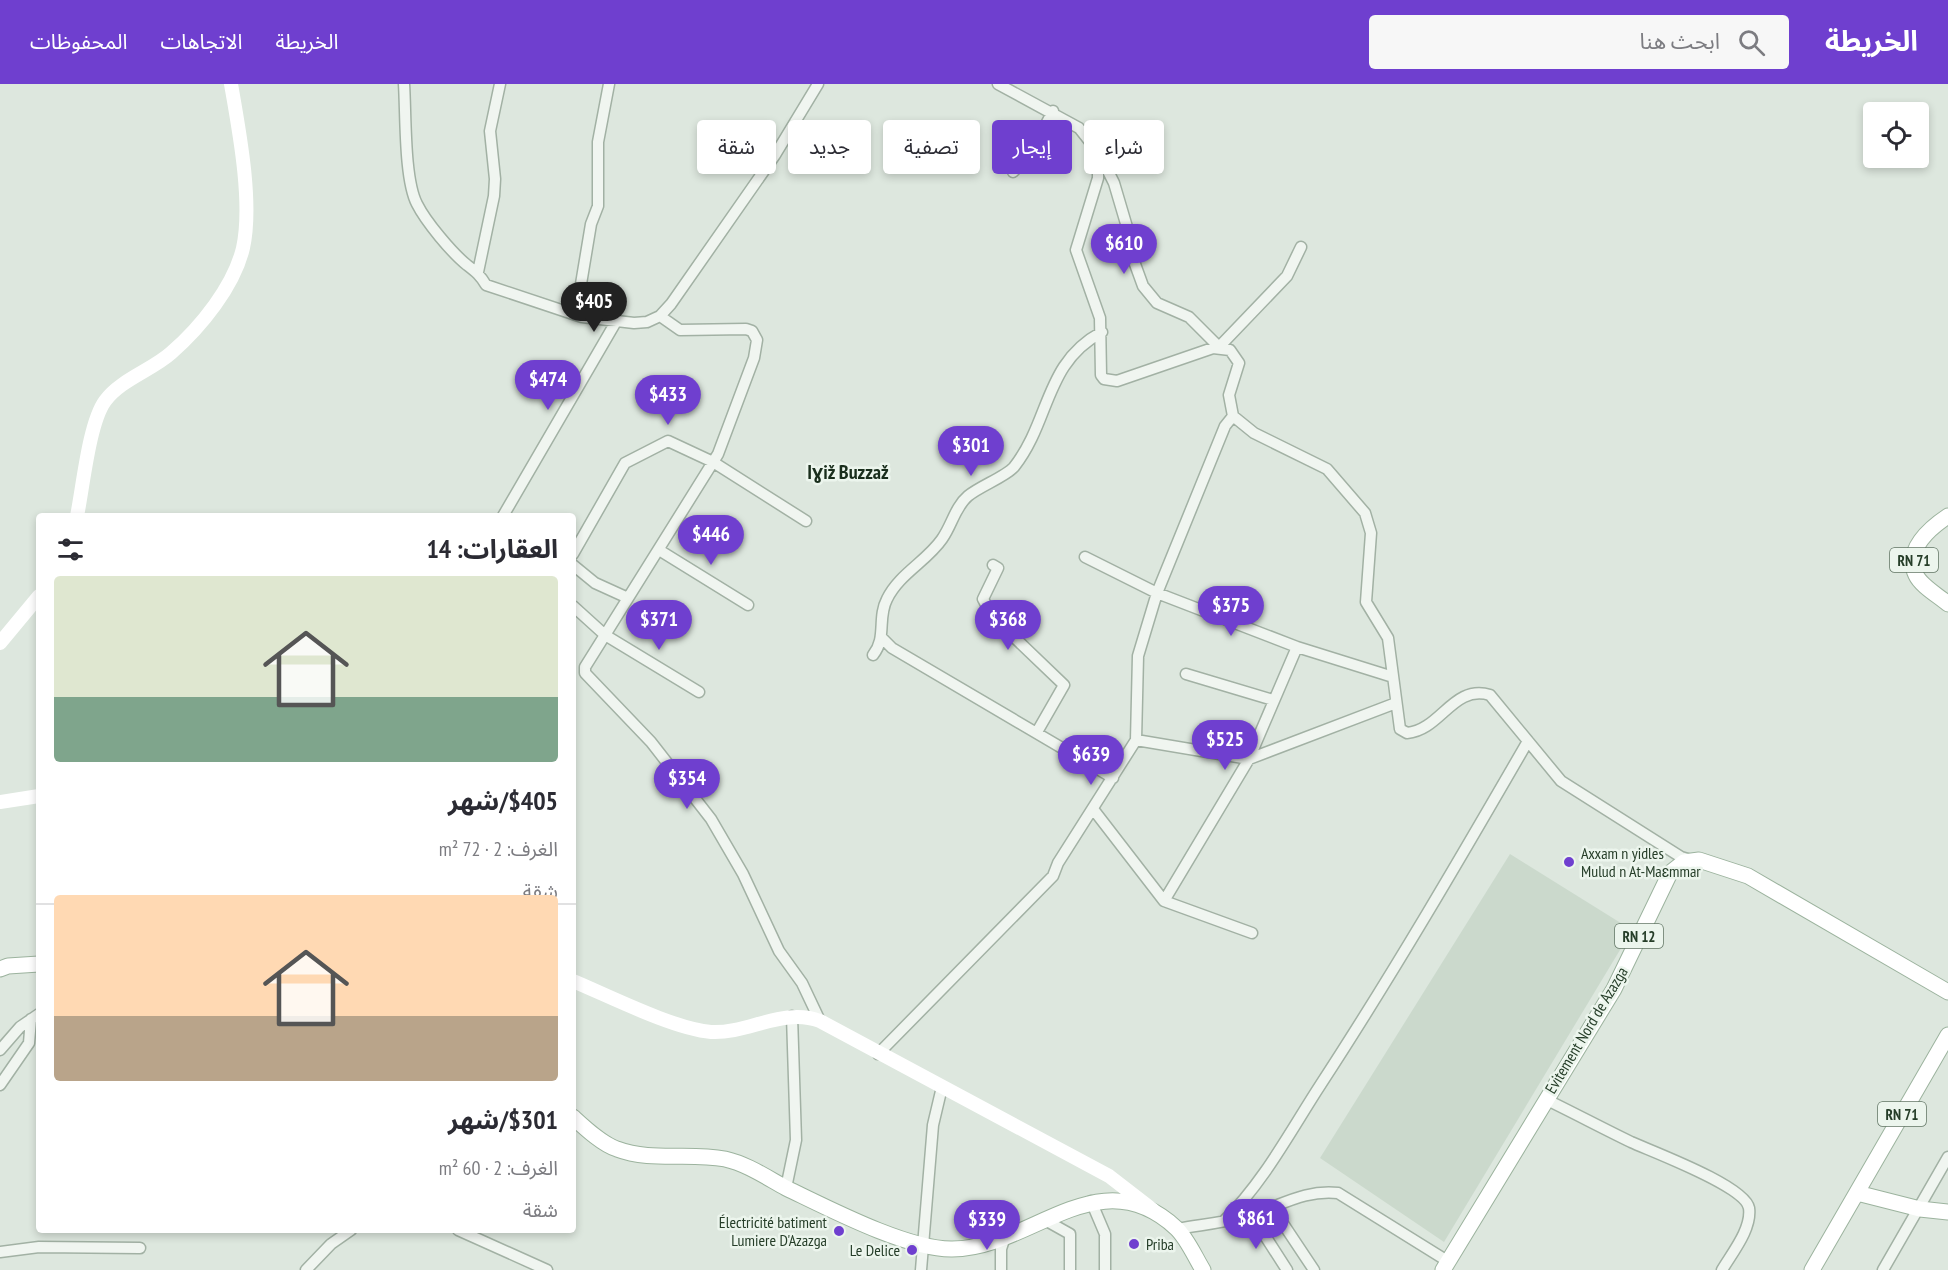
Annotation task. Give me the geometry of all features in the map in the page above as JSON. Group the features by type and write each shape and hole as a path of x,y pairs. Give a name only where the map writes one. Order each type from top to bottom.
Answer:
{"main road":[{"name":"RN 71","path":"1948,516 1925,533 1916,551 1914,566 1916,576 1948,604"},
{"path":"1691,860 1708,862 1749,876 1948,992"},
{"name":"Evitement Nord de Azazga","path":"1446,1266 1545,1099 1614,989 1670,873 1676,866 1691,860"},
{"path":"0,969 8,966 36,964"},
{"name":"RN 71","path":"1857,1193 1948,1035"},
{"path":"576,1119 614,1149 636,1155 724,1159 747,1166 786,1188 859,1221 923,1246 951,1249 973,1247 1005,1237 1091,1201 1117,1202 1157,1214 1178,1229 1203,1270"},
{"path":"1812,1270 1857,1193 1920,1209 1948,1212"}],"street":[{"path":"78,513 95,424 106,399 155,366 186,339 228,285 238,264 243,248 245,213 242,157 231,84"},
{"path":"404,84 410,173 416,204 467,266 478,272 486,285 582,317 647,322 660,316 671,304 736,212 818,84"},
{"path":"478,272 494,196 495,179 490,131 500,84"},
{"path":"582,317 579,296 591,224 598,206 598,142 609,84"},
{"path":"998,84 1053,111 1079,128 1084,134"},
{"path":"1048,120 1053,111"},
{"path":"1098,174 1079,233 1076,250 1095,301 1102,332 1101,375 1111,382 1219,346 1287,276 1301,247"},
{"path":"1109,174 1127,227 1131,253 1143,286 1157,303 1189,317 1219,346 1234,354 1239,363 1229,395 1233,416 1254,433 1327,469 1365,513 1371,533 1366,602 1388,638 1399,727 1403,732 1414,733 1427,727 1469,694 1485,693 1497,700 1550,770 1567,786 1681,857 1691,860"},
{"path":"660,316 680,330 746,329 756,334 757,346 713,462 585,667 585,674 651,742 711,819 743,874 779,951 802,983 820,1021"},
{"path":"505,513 617,320"},
{"path":"873,654 882,639 882,614 893,590 933,551 966,498 1014,467 1029,445 1066,362 1079,345 1102,332"},
{"path":"878,1054 1053,876 1058,863 1136,740 1138,656 1157,593 1225,426 1233,416"},
{"path":"576,549 625,463 668,441 713,462 806,520"},
{"path":"659,550 748,605"},
{"path":"1085,557 1157,593 1297,647 1393,677"},
{"path":"993,565 998,568 997,575 983,599 992,616 1064,685 1037,732"},
{"path":"576,567 595,583 628,598"},
{"path":"0,643 36,600"},
{"path":"576,609 605,635 699,692"},
{"path":"882,639 892,648 1113,778"},
{"path":"1164,901 1248,759 1297,647"},
{"path":"1186,674 1273,700"},
{"path":"1136,740 1248,759 1396,703"},
{"path":"1224,1221 1249,1194 1362,1021 1451,875 1527,741"},
{"path":"0,802 36,796"},
{"path":"1093,809 1164,901 1252,933"},
{"path":"576,982 637,1008 702,1031 726,1031 792,1016 820,1021 1109,1176 1157,1214"},
{"path":"786,1188 796,1140 792,1016"},
{"path":"0,1050 20,1027 35,1017"},
{"path":"0,1085 29,1043 35,1017"},
{"path":"921,1270 933,1125 942,1087"},
{"path":"1545,1099 1631,1142 1682,1163 1739,1195 1747,1203 1749,1215 1744,1232 1722,1270"},
{"path":"1882,1270 1920,1209 1948,1157"},
{"path":"1178,1229 1251,1214 1306,1193 1338,1192 1446,1266"},
{"path":"1091,1201 1104,1234 1105,1270"},
{"path":"1272,1207 1314,1270"},
{"path":"1251,1214 1287,1270"},
{"path":"1045,1220 1070,1234 1070,1270"},
{"path":"306,1270 331,1244 347,1233"},
{"path":"465,1233 547,1270"},
{"path":"1001,1270 1001,1249 1005,1237"},
{"path":"0,1252 39,1247 140,1248"}],"shaded area":[{"path":"1510,854 1632,930 1444,1242 1320,1158"}],"place":[{"name":"Axxam n yidles Mulud n At-Maɛmmar","path":"1569,862"},
{"name":"Électricité batiment Lumiere D'Azazga","path":"839,1231"},
{"name":"Priba","path":"1134,1244"},
{"name":"Le Delice","path":"912,1250"}],"district":[{"name":"Iɣiž Buzzaž","path":"848,472"}]}
